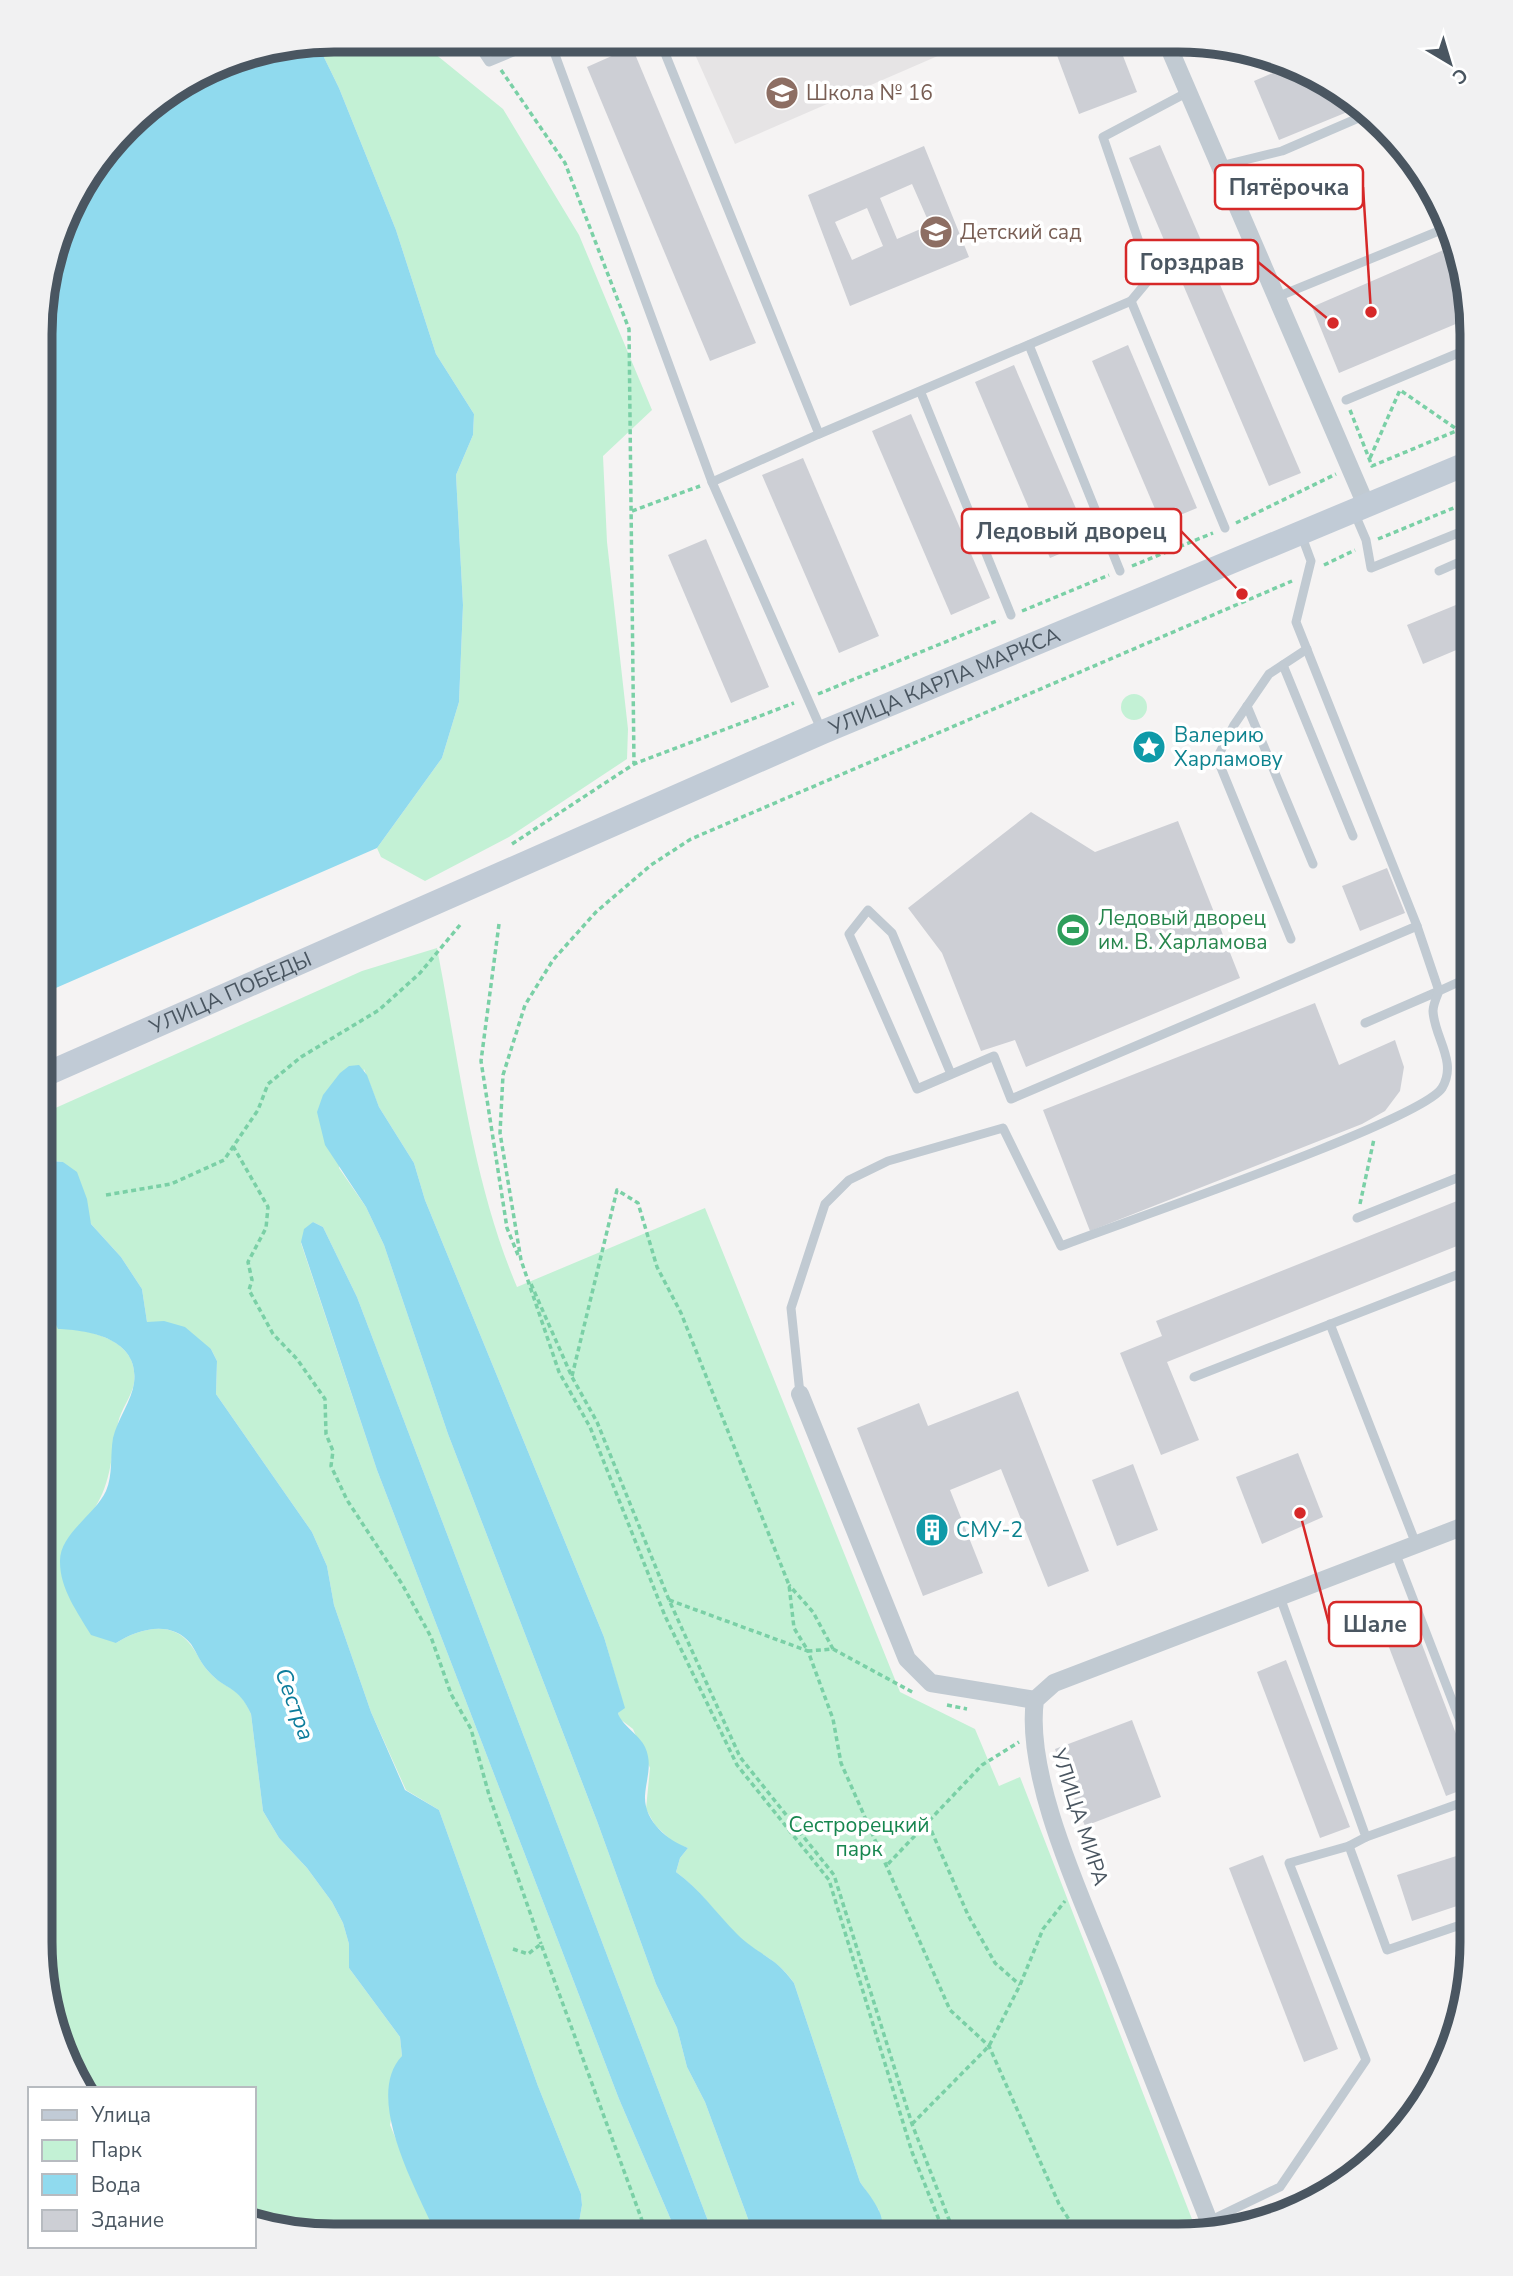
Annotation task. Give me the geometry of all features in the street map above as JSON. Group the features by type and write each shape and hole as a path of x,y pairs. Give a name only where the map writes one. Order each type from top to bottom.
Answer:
{"street":[{"path":"1171,52 1349,467 1360,507"},
{"name":"УЛИЦА КАРЛА МАРКСА","path":"421,909 823,732 1460,466"},
{"name":"УЛИЦА ПОБЕДЫ","path":"52,1072 421,909"},
{"path":"800,1394 907,1659 931,1683 1035,1700 1054,1683 1460,1528"},
{"name":"УЛИЦА МИРА","path":"1035,1700 1032,1734 1041,1781 1077,1885 1210,2222"}],"lane":[{"path":"482,52 489,62 513,52"},
{"path":"554,52 712,481 823,732"},
{"path":"664,52 819,434"},
{"path":"712,481 1131,301 1151,277 1103,137 1188,92"},
{"path":"1220,166 1282,151 1359,118"},
{"path":"1277,297 1441,230"},
{"path":"1131,301 1225,528"},
{"path":"1029,345 1120,570"},
{"path":"1346,400 1460,352"},
{"path":"921,393 1011,615"},
{"path":"1360,507 1371,568 1460,532"},
{"path":"800,1394 791,1308 825,1204 849,1180 888,1161 1003,1129 1061,1246 1376,1127 1417,1107 1442,1088 1447,1062 1433,1011 1439,990 1418,926 1296,622 1311,561 1300,532"},
{"path":"1438,571 1460,562"},
{"path":"1291,939 1217,758 1269,674 1307,649"},
{"path":"1283,665 1353,836"},
{"path":"1247,706 1312,864"},
{"path":"951,1074 892,933 868,910 849,934 917,1088 951,1074 994,1056 1011,1099 1418,926"},
{"path":"1365,1023 1460,981"},
{"path":"1357,1218 1460,1177"},
{"path":"1194,1377 1460,1274"},
{"path":"1330,1325 1416,1544"},
{"path":"1395,1552 1460,1721"},
{"path":"1280,1597 1366,1837"},
{"path":"1219,2220 1280,2187 1366,2060 1289,1863 1349,1846 1366,1837 1460,1803"},
{"path":"1349,1846 1387,1950 1460,1925"}],"path":[{"path":"494,60 565,163 629,329 634,764"},
{"path":"1369,459 1400,390 1458,430"},
{"path":"1346,400 1372,466 1458,430"},
{"path":"511,845 634,764 808,698 1225,528 1349,467"},
{"path":"632,511 712,481"},
{"path":"499,924 481,1061 507,1228 572,1377 597,1422 670,1600 740,1757 834,1875 912,2124 951,2224"},
{"path":"106,1195 171,1184 224,1160 258,1110 268,1084 301,1057 379,1010 420,973 460,925"},
{"path":"1357,1218 1376,1127"},
{"path":"233,1146 268,1207 266,1228 248,1262 252,1280 250,1290 273,1334 297,1359 325,1399 326,1434 333,1451 331,1466 347,1500 402,1584 431,1637 451,1694 471,1729 489,1795 643,2224"},
{"path":"572,1377 617,1190 638,1203 657,1267 681,1312 789,1585 794,1628 808,1651 833,1719 841,1763 888,1864 950,2010 989,2046 1059,2204 1072,2224"},
{"path":"670,1600 808,1651 832,1649 813,1612 789,1585"},
{"path":"888,1864 982,1765 1032,1734"},
{"path":"929,1823 968,1915 995,1963 1020,1985"},
{"path":"912,2124 989,2046 1020,1985 1043,1929 1077,1885"},
{"path":"513,1949 528,1954 541,1944"}],"shaded area":[{"name":"Школа № 16","path":"694,52 947,52 735,144"}],"green space":[{"path":"433,52 503,109 579,235 652,410 603,456 607,542 628,729 627,759 509,837 425,881 381,857 377,848 442,758 459,702 463,605 456,475 473,435 474,414 436,354 396,230 339,88 322,53"},
{"path":"1134,694 1143,698 1147,707 1143,716 1134,720 1125,716 1121,707 1125,698"},
{"name":"Сестрорецкий парк","path":"437,948 478,1163 502,1247 517,1287 705,1208 900,1692 975,1729 999,1786 1020,1777 1194,2223 877,2224 879,2210 860,2182 794,1983 773,1961 736,1934 676,1872 680,1858 688,1848 674,1843 655,1825 646,1809 650,1768 633,1729 620,1719 618,1713 624,1707 604,1637 425,1200 414,1163 379,1107 364,1069 339,1168 366,1207 384,1245 448,1434 597,1821 656,1984 677,2028 687,2067 705,2102 750,2224 709,2224 357,1297 323,1227 313,1222 301,1243 377,1470 619,2099 673,2224 579,2224 581,2194 538,2086 439,1810 406,1790 371,1712 334,1605 327,1566 312,1532 216,1394 217,1361 211,1349 147,1322 142,1289 121,1257 91,1224 63,1162 52,1161 52,1110 362,971"},
{"path":"52,1299 55,1302 55,1323 58,1328 84,1331 110,1340 129,1356 134,1368 133,1388 118,1423 108,1478 94,1509 116,1643 144,1631 174,1631 190,1644 209,1672 246,1704 251,1714 263,1811 279,1838 307,1868 332,1902 343,1923 349,1944 349,1968 400,2037 402,2056 390,2125 432,2224 316,2223 261,2214 256,2213 256,2087 93,2087 74,2050 58,1997 52,1942"}],"water":[{"path":"316,53 322,53 339,88 396,230 436,354 474,414 473,435 456,475 463,605 459,702 442,758 377,848 52,990 52,334 62,261 74,226 90,193 122,148 148,122 193,90 226,74 261,62"},
{"path":"359,1065 367,1075 379,1107 414,1163 425,1200 604,1637 625,1708 618,1713 642,1742 647,1753 649,1765 645,1796 648,1814 665,1835 688,1848 680,1858 676,1872 737,1934 780,1967 794,1983 860,2182 879,2211 882,2224 750,2224 705,2102 687,2067 677,2028 656,1984 597,1821 448,1434 384,1245 366,1207 325,1145 317,1112 323,1095 349,1066"},
{"name":"Сестра","path":"52,1161 63,1162 77,1172 87,1199 91,1224 121,1257 142,1289 147,1322 164,1321 185,1327 211,1349 217,1361 216,1394 312,1532 327,1566 334,1605 371,1712 405,1790 439,1810 538,2086 581,2194 579,2224 432,2224 397,2144 391,2119 388,2095 391,2074 402,2056 400,2037 349,1968 349,1944 343,1923 332,1902 307,1868 279,1838 263,1811 251,1714 246,1705 236,1693 209,1672 183,1636 174,1631 154,1629 134,1634 116,1643 91,1635 71,1600 63,1582 61,1552 65,1542 106,1491 110,1478 113,1438 133,1390 134,1368 129,1356 110,1340 84,1332 58,1329 55,1323 55,1302 52,1299"},
{"path":"313,1222 323,1227 357,1297 709,2224 673,2224 619,2099 377,1470 301,1242 304,1229"}],"building":[{"path":"621,52 634,52 756,343 710,361 587,67"},
{"path":"1056,52 1121,52 1137,92 1079,114"},
{"path":"1278,71 1320,90 1350,111 1279,140 1254,81"},
{"path":"1160,145 1301,473 1269,486 1129,158"},
{"name":"Детский сад","path":"924,146 969,257 850,306 808,195","holes":["912,184 930,225 897,239 880,198","867,208 883,246 852,260 835,222"]},
{"path":"1447,248 1455,279 1460,322 1339,373 1312,307"},
{"path":"1128,345 1197,508 1161,523 1092,361"},
{"path":"1014,365 1090,541 1050,558 975,382"},
{"path":"911,414 990,598 951,615 872,431"},
{"path":"803,458 879,636 839,653 762,475"},
{"path":"706,539 769,687 731,703 668,555"},
{"path":"1460,603 1460,648 1423,664 1407,625"},
{"name":"Ледовый дворец им. В. Харламова","path":"1031,812 1095,852 1178,821 1240,978 1026,1067 1015,1040 981,1051 942,953 908,908"},
{"path":"1387,868 1405,913 1360,931 1342,886"},
{"path":"1315,1003 1339,1065 1395,1040 1404,1067 1400,1091 1385,1111 1362,1124 1090,1231 1043,1110"},
{"path":"1460,1200 1460,1245 1167,1362 1199,1440 1161,1455 1120,1353 1162,1336 1156,1321"},
{"name":"СМУ-2","path":"1018,1391 1089,1571 1048,1587 1001,1469 950,1490 983,1573 923,1596 857,1428 919,1403 928,1426"},
{"path":"1298,1453 1323,1517 1262,1544 1236,1477"},
{"path":"1133,1464 1158,1530 1117,1546 1092,1480"},
{"path":"1412,1618 1460,1744 1460,1791 1446,1796 1382,1629"},
{"path":"1286,1660 1350,1827 1320,1838 1257,1672"},
{"path":"1132,1720 1161,1797 1085,1826 1055,1749"},
{"path":"1263,1855 1338,2049 1304,2062 1229,1868"},
{"path":"1460,1855 1460,1905 1412,1921 1397,1875"}],"place":[{"name":"Школа № 16","path":"782,93"},
{"name":"Детский сад","path":"936,232"},
{"name":"Пятёрочка","path":"1371,312"},
{"name":"Горздрав","path":"1333,323"},
{"name":"Ледовый дворец","path":"1242,594"},
{"name":"Валерию Харламову","path":"1149,747"},
{"name":"Ледовый дворец им. В. Харламова","path":"1073,930"},
{"name":"Шале","path":"1300,1513"},
{"name":"СМУ-2","path":"932,1530"}]}
